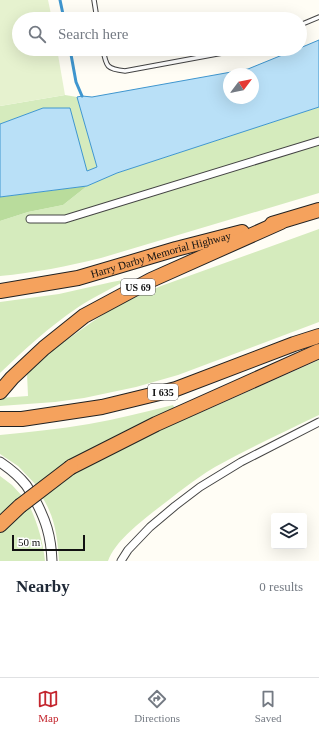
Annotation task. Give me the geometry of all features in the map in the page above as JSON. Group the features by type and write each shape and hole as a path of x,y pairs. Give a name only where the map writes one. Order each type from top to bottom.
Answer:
{"highway":[{"name":"Harry Darby Memorial Highway","path":"0,291 78,278 176,249 281,222 319,210"},
{"name":"US 69","path":"0,392 12,378 44,348 84,316 151,280 281,222"},
{"name":"I 635","path":"0,419 22,419 102,407 176,389 319,336"},
{"path":"0,525 20,506 71,467 156,424 319,351"}],"street":[{"path":"30,219 65,219 319,141"},
{"path":"121,561 128,550 150,527 200,487 241,462 319,422"},
{"path":"0,462 11,470 26,485 39,508 45,520 51,546 52,561"}],"lane":[{"path":"94,0 96,12"},
{"path":"307,22 319,16"},
{"path":"103,56 108,67 114,70 125,71 206,56"}],"green space":[{"path":"0,0 48,0 51,12 12,12 12,56 58,56 65,95 0,106"},
{"path":"65,95 77,97 97,167 87,171 43,108 0,124 0,106"},
{"path":"319,107 319,193 101,258 51,269 0,276 0,221 28,212 63,205 87,186 117,173"},
{"path":"87,186 63,205 28,212 0,221 0,197"},
{"path":"319,229 319,322 178,375 136,387 84,398 55,402 0,406 0,398 28,396 27,373 44,356 113,308 161,286"},
{"path":"128,279 89,300 67,315 37,339 0,373 0,302 59,294"},
{"path":"319,360 319,415 241,453 199,477 134,528 116,547 108,561 59,561 55,528 48,508 41,495 75,471 156,431"},
{"path":"173,405 175,409 101,444 37,486 18,466 0,454 0,435 89,424"},
{"path":"0,476 12,485 23,497 0,516"},
{"path":"30,507 40,534 45,561 0,561 0,533"}],"water":[{"path":"319,40 319,107 117,173 87,186 0,197 0,124 43,108 70,108 87,171 97,167 77,97 92,97 223,73 223,104 259,104 259,68 250,68 280,56 307,56 307,45"}],"waterway":[{"path":"60,0 63,12"},
{"path":"71,56 76,82 82,96"}]}
